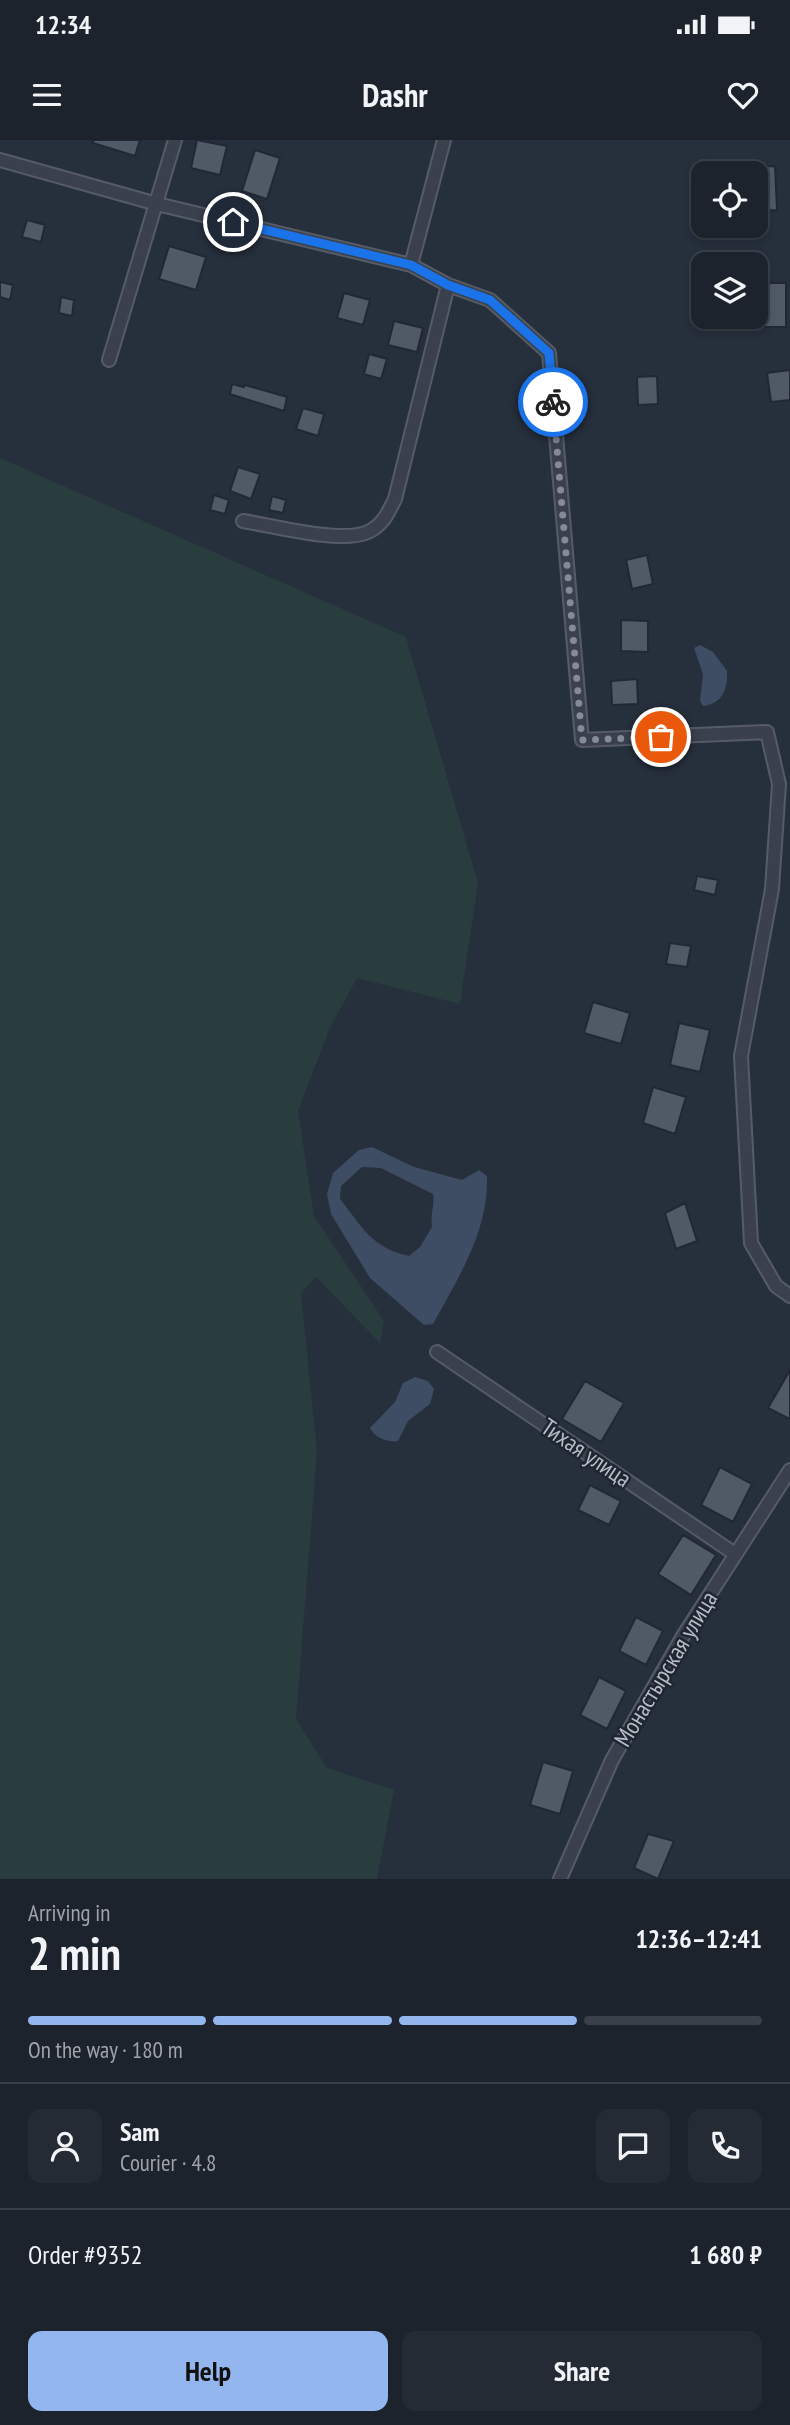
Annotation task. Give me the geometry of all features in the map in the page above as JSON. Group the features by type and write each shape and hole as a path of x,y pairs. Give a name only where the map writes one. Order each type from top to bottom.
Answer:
{"street":[{"path":"110,360 158,204 174,140"},
{"path":"411,265 444,140"},
{"path":"0,160 158,204 411,265 448,285 490,300 549,353 582,740 767,732 779,784 773,876 741,1055 751,1243 776,1286 790,1296"},
{"path":"243,521 337,535 366,533 383,521 395,499 448,285"},
{"name":"Тихая улица","path":"437,1352 735,1553"},
{"name":"Монастырская улица","path":"560,1879 612,1760 683,1636 790,1470"}],"shaded area":[{"path":"0,458 406,637 478,883 460,1004 357,978 329,1030 298,1111 314,1216 384,1321 380,1343 316,1277 301,1293 317,1452 296,1719 327,1768 394,1790 377,1879 0,1879"}],"water":[{"path":"700,645 713,652 727,671 720,699 703,706 700,701 703,674 694,648"},
{"path":"372,1147 414,1167 462,1180 479,1170 487,1176 483,1216 477,1235 462,1271 433,1324 424,1325 370,1278 331,1214 327,1194 333,1173 359,1150","holes":["362,1167 381,1168 433,1194 432,1227 420,1247 409,1256 377,1242 362,1228 340,1199 341,1186"]},
{"path":"415,1377 428,1381 434,1389 430,1404 408,1421 398,1441 378,1437 370,1428 395,1402 403,1383"}],"building":[{"path":"93,140 140,140 135,156 93,143"},
{"path":"197,140 227,146 220,175 191,168"},
{"path":"255,150 280,158 267,199 242,191"},
{"path":"768,166 775,166 777,210 768,210"},
{"path":"27,220 45,225 41,242 22,237"},
{"path":"169,246 206,257 196,290 159,279"},
{"path":"0,282 13,285 10,300 0,297"},
{"path":"768,283 786,283 786,327 768,327"},
{"path":"344,293 370,300 363,325 337,318"},
{"path":"61,297 74,300 72,316 59,313"},
{"path":"394,321 423,328 417,352 388,345"},
{"path":"369,354 387,359 381,379 364,374"},
{"path":"790,370 790,400 771,402 767,373"},
{"path":"657,376 658,404 638,405 637,377"},
{"path":"232,384 287,397 284,411 230,394"},
{"path":"303,408 324,414 318,436 296,429"},
{"path":"238,467 260,474 251,499 230,491"},
{"path":"214,495 229,500 225,514 210,510"},
{"path":"272,496 286,500 283,513 269,510"},
{"path":"647,555 653,584 632,589 626,560"},
{"path":"621,620 648,621 648,652 621,651"},
{"path":"637,679 638,704 612,705 611,681"},
{"path":"697,876 718,880 715,895 694,890"},
{"path":"670,943 691,946 687,967 666,964"},
{"path":"593,1002 630,1013 621,1044 584,1033"},
{"path":"679,1023 710,1030 700,1072 670,1065"},
{"path":"653,1087 686,1097 675,1134 643,1123"},
{"path":"685,1203 697,1241 676,1249 665,1213"},
{"path":"790,1370 790,1419 768,1408"},
{"path":"585,1381 624,1403 601,1442 562,1419"},
{"path":"720,1467 752,1484 733,1522 701,1505"},
{"path":"590,1485 621,1501 609,1525 578,1510"},
{"path":"683,1535 716,1555 691,1595 658,1574"},
{"path":"636,1617 663,1631 646,1665 619,1651"},
{"path":"599,1677 626,1691 607,1729 580,1715"},
{"path":"543,1762 573,1771 560,1814 530,1805"},
{"path":"648,1834 674,1841 658,1879 634,1868"}],"way so far":[{"path":"553,402 582,740 661,737"}],"route":[{"path":"233,222 411,265 448,285 490,300 549,353 553,402"}]}
